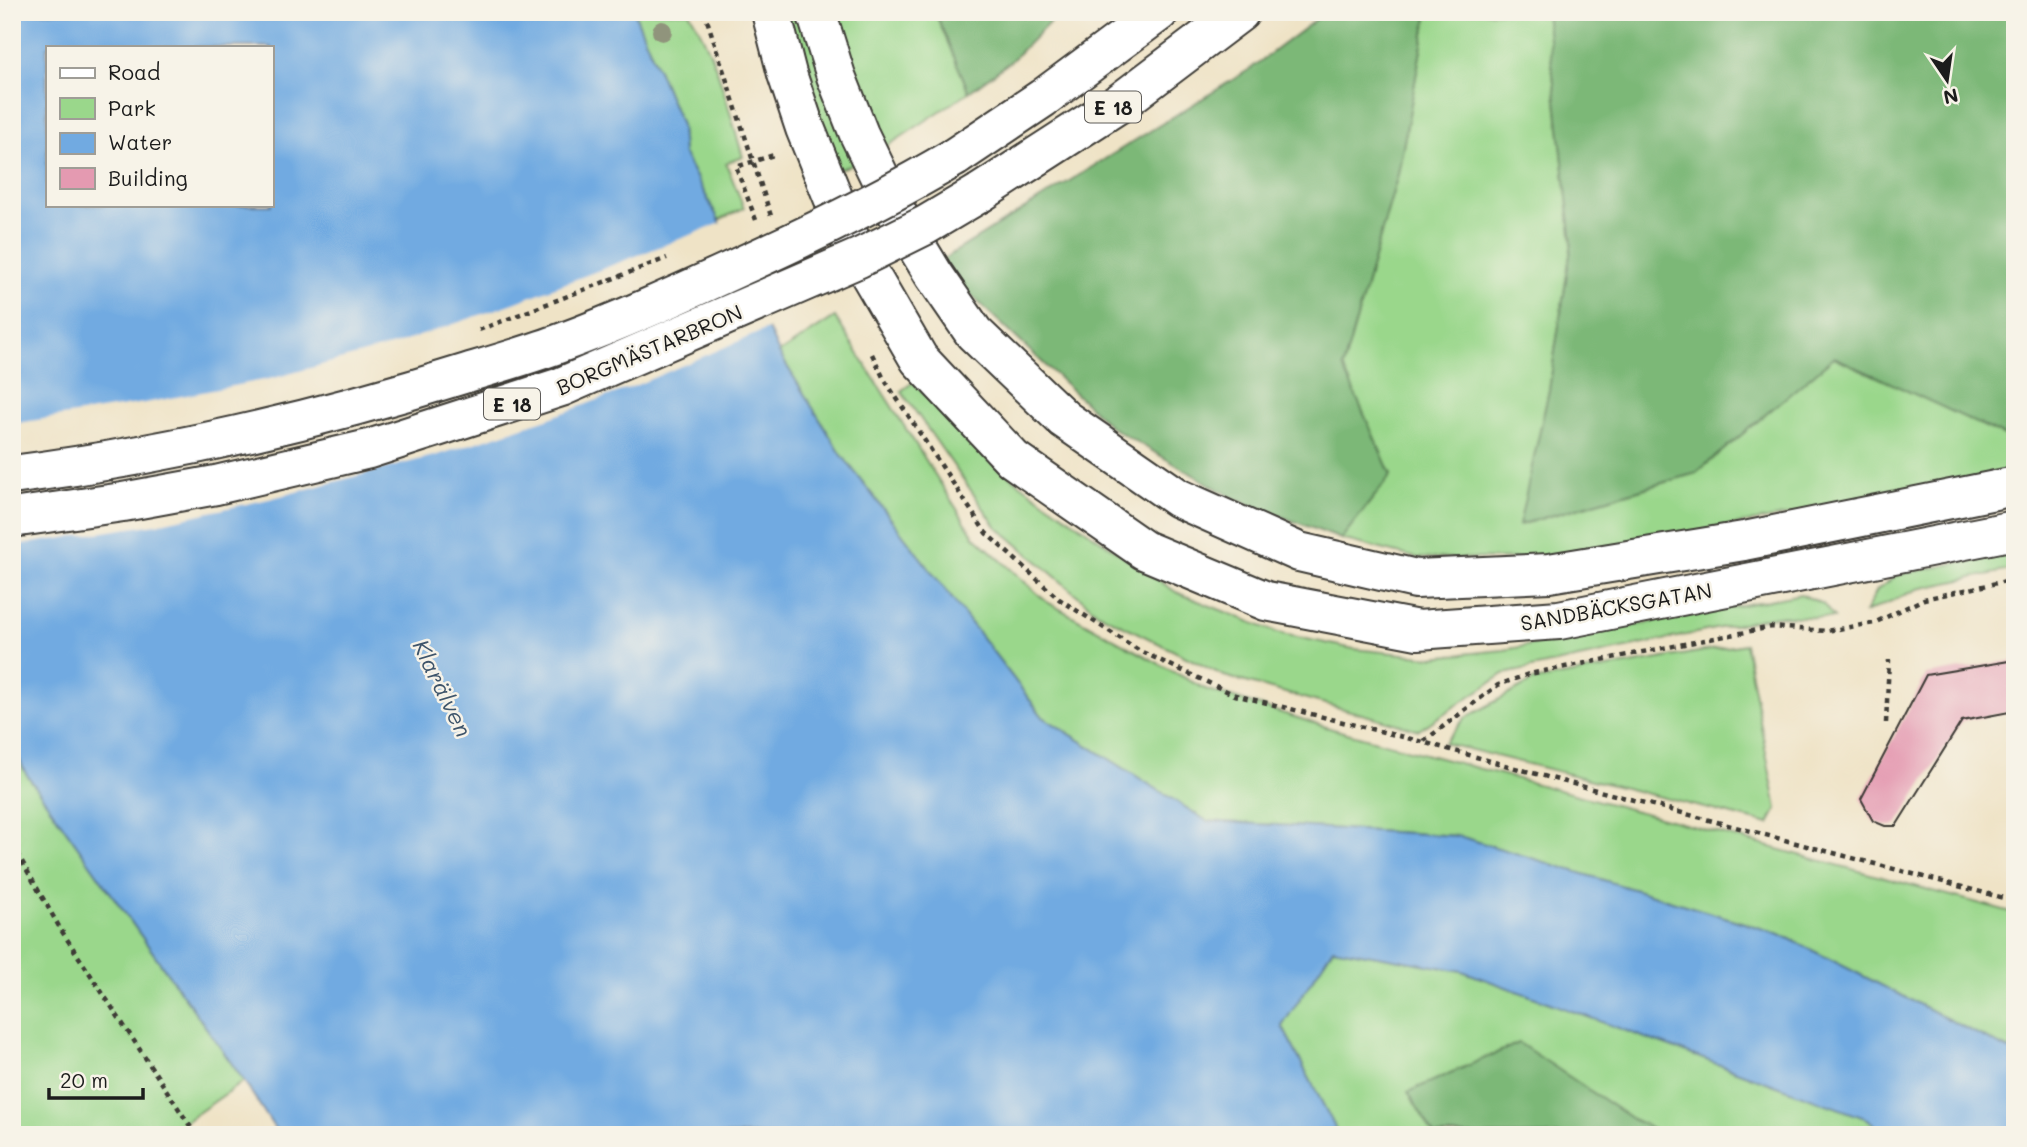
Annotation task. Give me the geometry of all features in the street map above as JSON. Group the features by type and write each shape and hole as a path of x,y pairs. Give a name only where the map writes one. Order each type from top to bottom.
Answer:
{"main road":[{"name":"SANDBÄCKSGATAN","path":"771,12 805,128 852,244 919,359 1013,459 1144,550 1266,601 1418,630 1559,620 2015,530"},
{"name":"SANDBÄCKSGATAN","path":"816,12 836,76 900,219 974,333 1064,419 1178,498 1299,552 1416,579 1549,573 1744,541 2015,486"},
{"name":"BORGMÄSTARBRON","path":"12,475 92,465 265,430 363,405 556,345 672,298 816,233 955,157 1043,99 1159,12"},
{"name":"BORGMÄSTARBRON","path":"12,518 216,485 369,449 561,387 859,258 926,225 1121,102 1240,12"}],"path":[{"path":"702,12 708,23 772,216"},
{"path":"757,222 736,167 777,154"},
{"path":"746,226 780,212"},
{"path":"475,331 675,255"},
{"path":"1423,742 1498,685 1529,674 1772,627 1826,631 1874,624 1924,599 2015,579"},
{"path":"1886,723 1889,660"},
{"path":"12,844 69,941 196,1135"}],"green space":[{"path":"634,12 689,12 699,29 721,82 743,157 726,163 744,208 719,220 683,153 681,125"},
{"path":"781,12 804,12 854,164 832,172"},
{"path":"833,12 935,12 969,92 883,149"},
{"path":"935,12 1060,12 1011,61 969,92"},
{"path":"1326,12 1428,12 1398,174 1343,367 1391,475 1341,539 1235,499 1111,427 937,263 1250,69"},
{"path":"1428,12 1546,12 1572,242 1549,390 1520,525 1696,473 1834,356 2007,437 2015,436 2015,474 1548,559 1417,558 1341,539 1391,475 1343,367 1398,174"},
{"path":"1546,12 2015,12 2015,436 2007,437 1834,357 1696,473 1519,525 1549,390 1572,242"},
{"path":"835,317 974,536 1047,602 1205,689 1336,730 2015,913 2015,1053 1780,934 1459,836 1207,821 1043,717 841,454 779,353"},
{"path":"913,382 991,462 1176,592 1278,633 1354,649 1432,657 1504,650 1801,594 1823,604 1834,618 1776,616 1504,674 1419,730 1224,676 1098,613 996,526 901,391"},
{"path":"2015,551 2015,569 1918,589 1865,613 1877,590 1897,575"},
{"path":"1745,644 1777,809 1769,824 1444,743 1465,718 1533,681"},
{"path":"12,742 25,772 244,1081 166,1135 12,1135"},
{"path":"1333,948 1462,971 1868,1119 1886,1135 1667,1135 1634,1120 1409,1093 1434,1135 1339,1135 1282,1026"},
{"path":"1519,1043 1634,1120 1667,1135 1434,1135 1408,1092"}],"water":[{"name":"Klarälven","path":"12,12 634,12 681,125 683,153 719,220 779,353 841,454 1043,717 1207,821 1459,836 1780,934 2015,1053 2015,1135 1886,1135 1868,1119 1462,971 1333,948 1282,1026 1339,1135 279,1135 244,1081 25,772 12,742"}],"pier":[{"path":"724,222 772,327 632,387 441,454 269,499 156,524 12,546 12,424 151,402 274,378 394,345 514,303"}],"building":[{"path":"2015,660 2015,711 1962,721 1896,826 1885,826 1873,821 1861,799 1926,675"}]}
